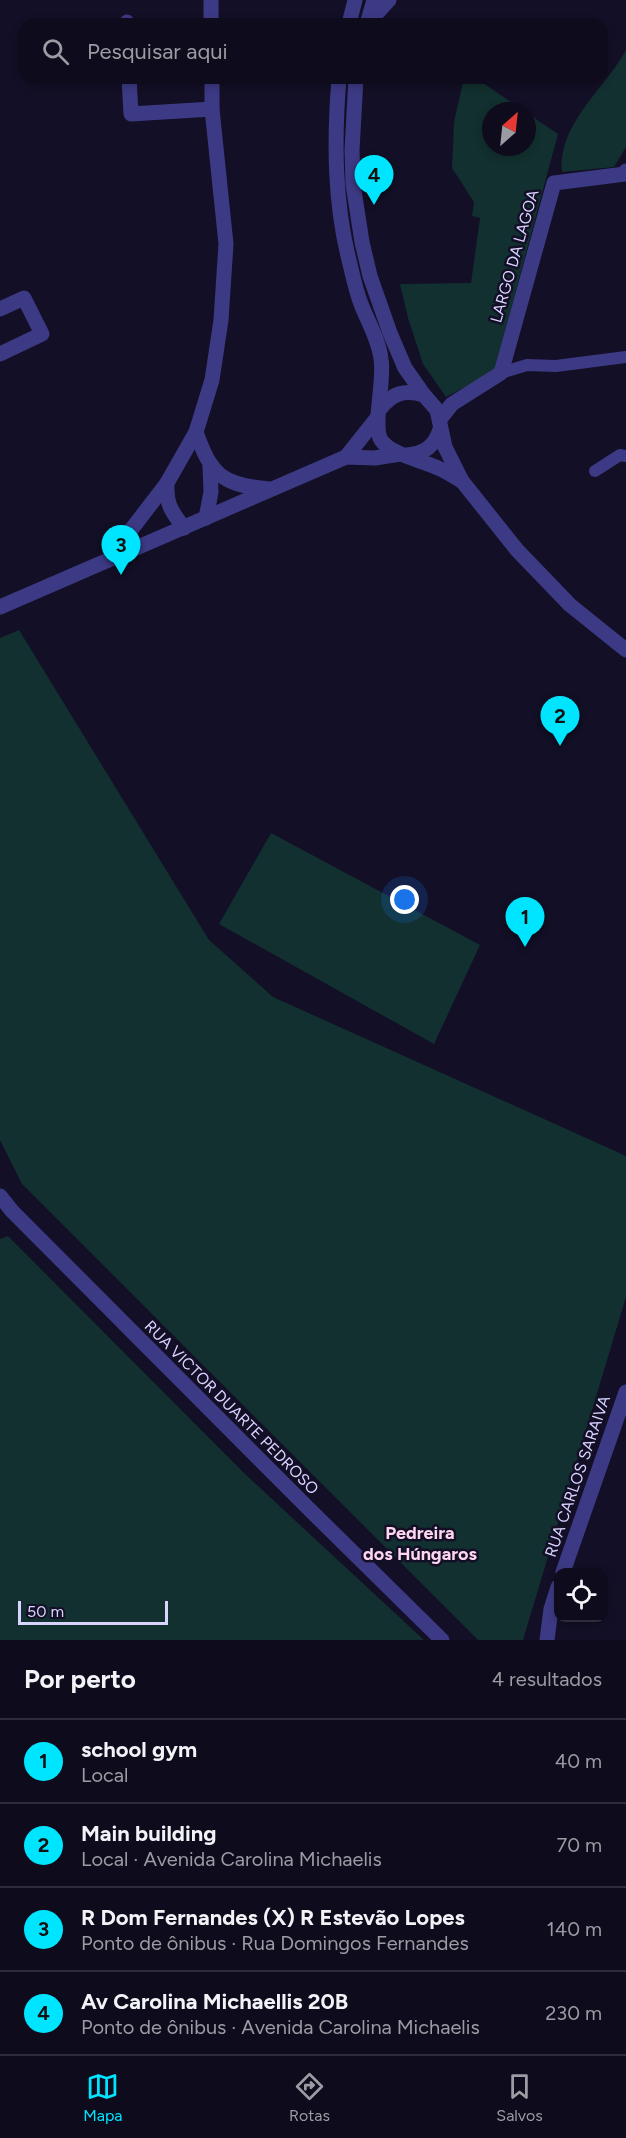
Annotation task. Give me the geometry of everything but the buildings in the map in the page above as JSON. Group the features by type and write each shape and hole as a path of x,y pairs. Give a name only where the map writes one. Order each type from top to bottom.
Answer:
{"street":[{"path":"210,0 211,18"},
{"path":"350,18 355,0"},
{"path":"369,18 374,0"},
{"path":"373,18 389,0"},
{"path":"129,84 131,114 212,109"},
{"path":"108,560 167,483 196,432 212,380 221,321 226,244 212,109 212,84"},
{"path":"339,84 335,131 341,225 360,302 382,360 377,430 389,449 441,469 462,481"},
{"path":"356,84 351,150 353,183 362,242 370,276 405,368 437,410 445,447 462,481 517,550 563,597 626,650"},
{"name":"LARGO DA LAGOA","path":"501,373 554,183 626,176"},
{"path":"0,309 24,298 42,334 0,354"},
{"path":"0,607 346,457 375,458 403,454 416,455 432,445 437,438 440,424 452,404 501,373"},
{"path":"346,457 379,414 386,401 404,392 424,395"},
{"path":"196,432 210,466 211,492 206,518"},
{"path":"210,466 221,476 235,483 248,487 272,489"},
{"path":"167,483 166,497 171,511 184,528"},
{"name":"RUA VICTOR DUARTE PEDROSO","path":"0,1198 291,1492 442,1640"},
{"name":"RUA CARLOS SARAIVA","path":"564,1568 626,1392"},
{"path":"547,1640 554,1600"}],"lane":[{"path":"501,373 527,365 556,366 626,357"},
{"path":"595,471 620,455 626,456"}],"green space":[{"path":"626,50 626,147 614,167 562,172 567,138 575,122 602,84 608,84 608,76"},
{"path":"463,84 485,84 511,102 482,102 482,156 536,156 536,119 558,134 494,372 446,397 423,364 400,284 471,283 480,218 472,216 474,202 452,168 454,122"},
{"path":"19,630 209,940 273,997 626,1156 626,1297 523,1640 478,1640 22,1184 0,1140 0,638"},
{"path":"271,833 480,945 434,1044 219,924"},
{"path":"8,1236 245,1474 424,1640 0,1640 0,1239"}],"place":[{"name":"Av Carolina Michaellis 20B","path":"374,205"},
{"name":"R Dom Fernandes (X) R Estevão Lopes","path":"121,575"},
{"name":"Main building","path":"560,746"},
{"name":"school gym","path":"525,947"}],"district":[{"name":"Pedreira dos Húngaros","path":"420,1543"}]}
